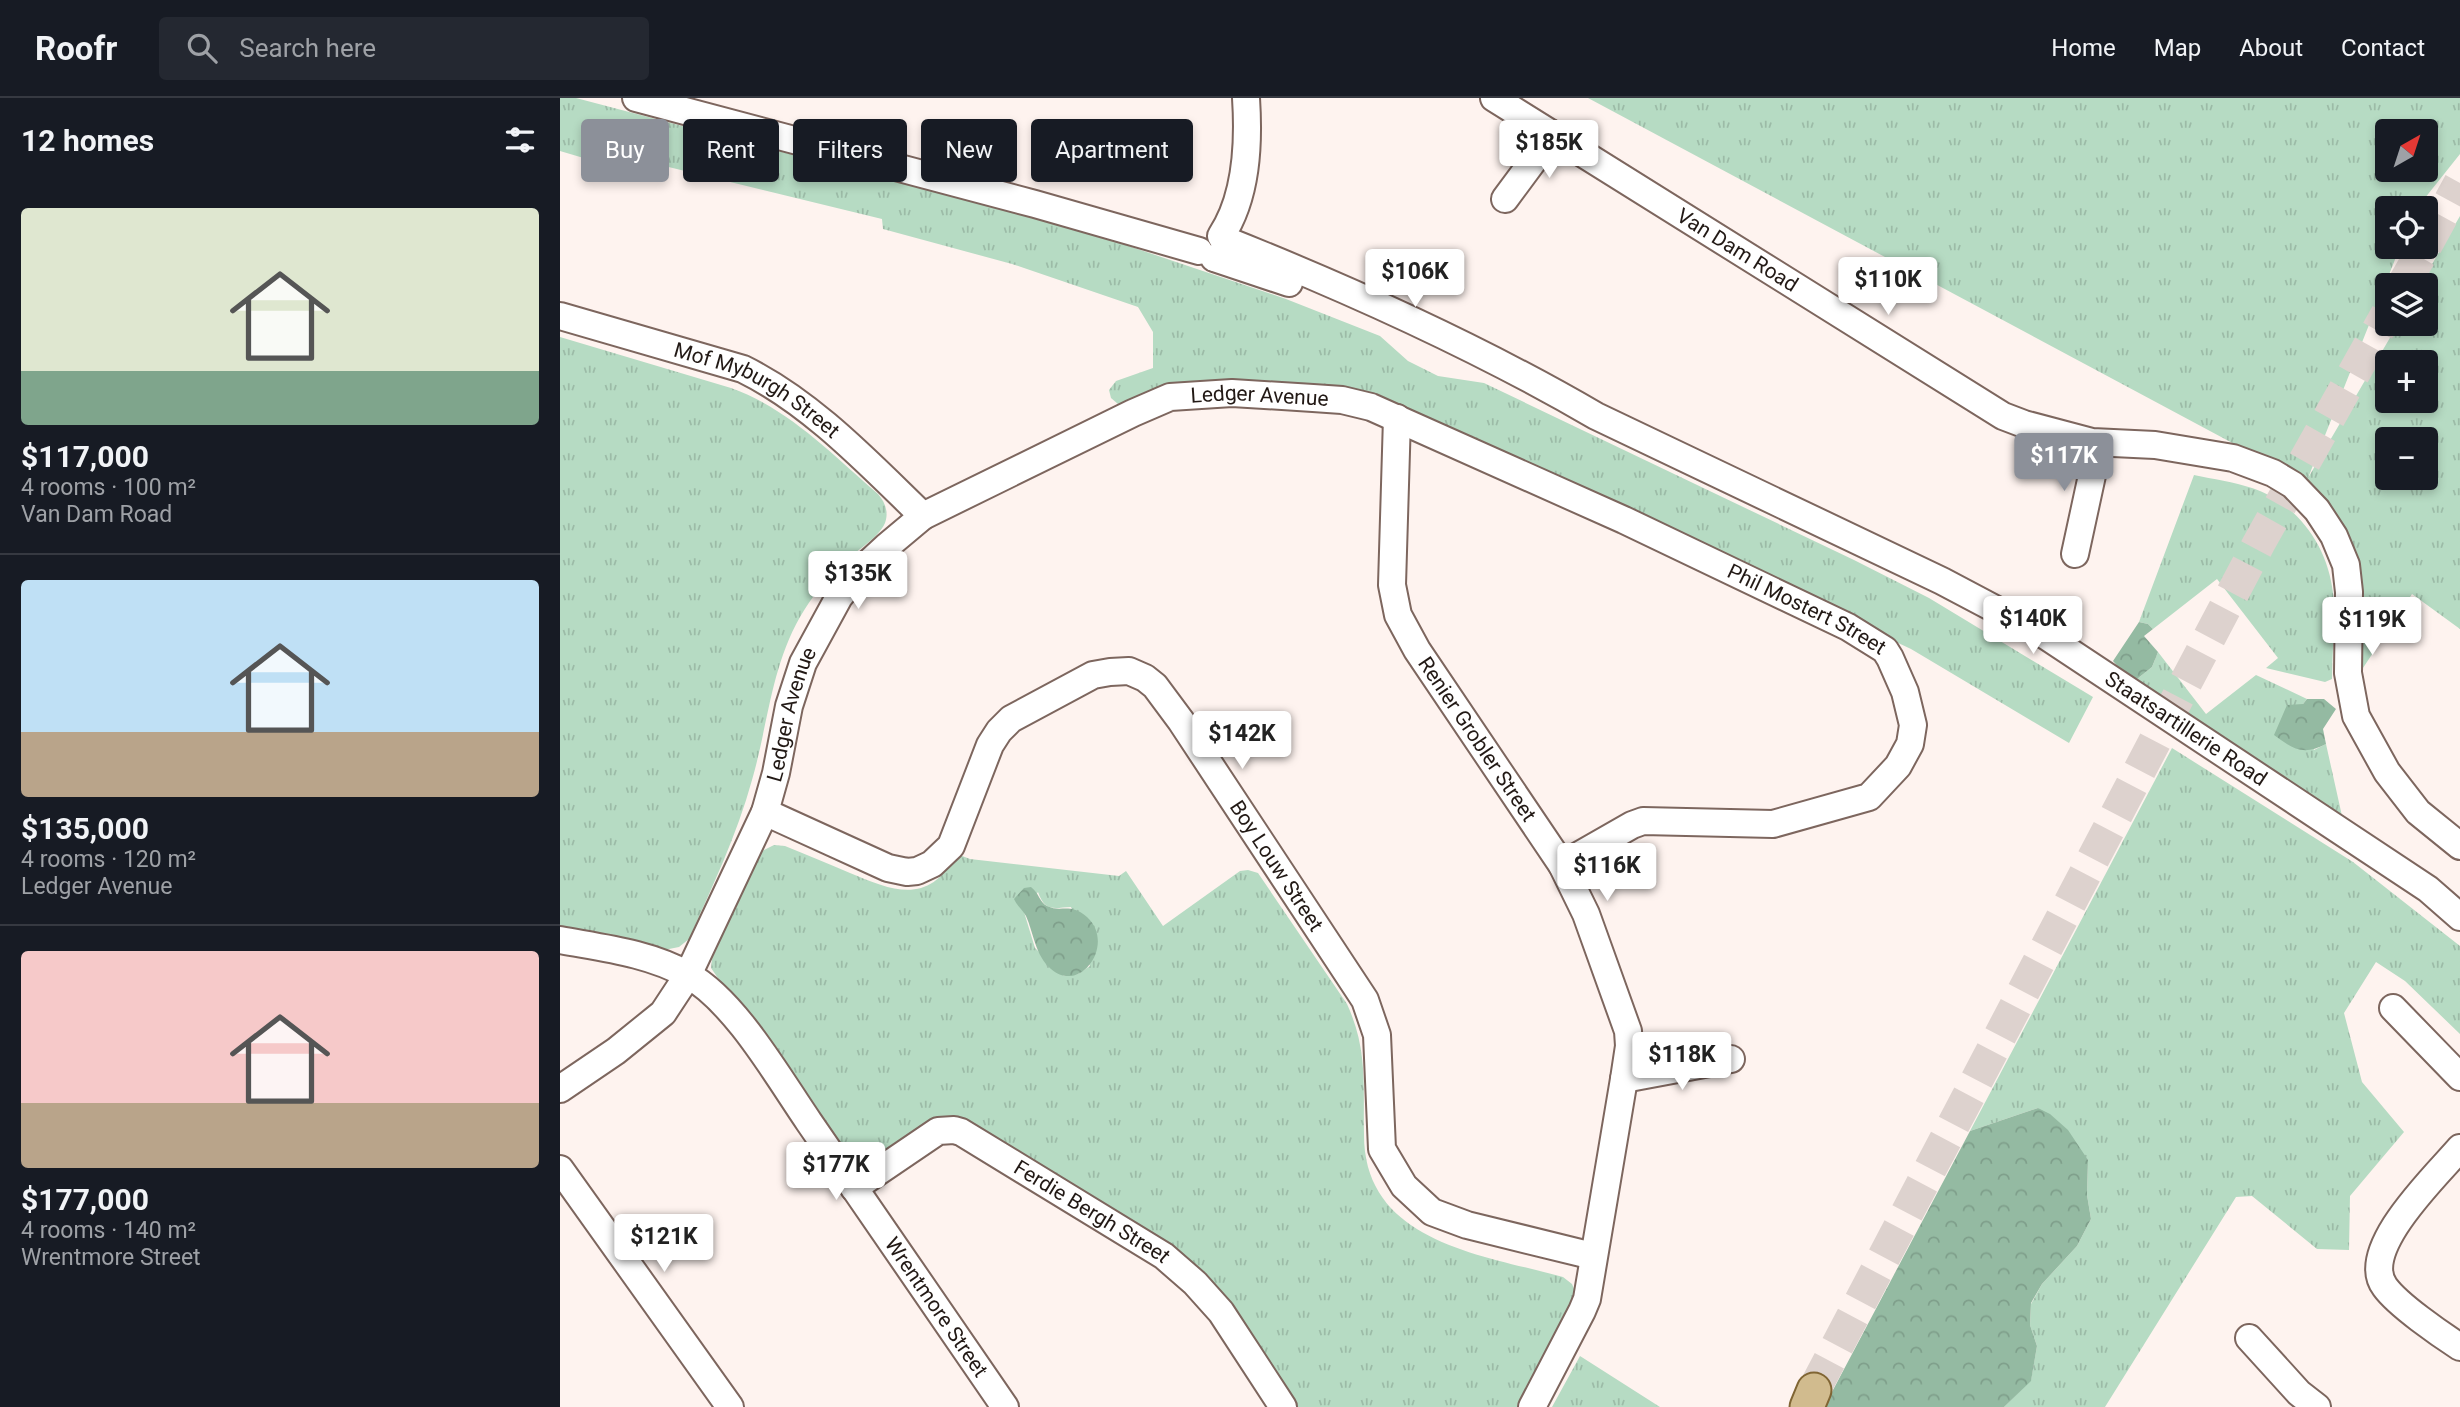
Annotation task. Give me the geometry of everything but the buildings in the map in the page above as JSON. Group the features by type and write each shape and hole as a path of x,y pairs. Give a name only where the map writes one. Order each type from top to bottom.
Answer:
{"street":[{"name":"Staatsartillerie Road","path":"636,98 1035,204 1212,242"},
{"name":"Staatsartillerie Road","path":"671,98 1212,242 1325,279 1517,371 1596,416 1942,581 2046,636 2428,889 2460,917"},
{"path":"1212,242 1228,164 1228,98"},
{"path":"1212,242 1232,218 1241,185 1247,139 1246,98"},
{"name":"Van Dam Road","path":"1494,98 2003,416 2047,431 2099,443 2155,445 2233,458 2273,473 2293,485 2318,510 2334,536 2346,565 2349,592 2348,673 2356,716 2387,772 2418,811 2460,846"},
{"path":"1504,199 1542,149 1550,133"},
{"name":"Mof Myburgh Street","path":"560,316 743,369 757,376 793,399 923,516"},
{"name":"Ledger Avenue","path":"560,1089 616,1051 663,1013 688,975 765,812 776,773 789,706 803,663 817,634 839,597 861,570 923,516 1170,397 1232,393 1342,400 1398,418"},
{"name":"Phil Mostert Street","path":"1398,418 1624,520 1861,633 1885,650 1905,692 1913,725 1910,744 1898,766 1869,797 1773,824 1643,821 1562,865"},
{"name":"Renier Grobler Street","path":"1398,418 1392,585 1398,615 1417,650 1562,865 1586,914 1625,1020 1629,1046 1587,1298 1583,1311 1532,1407"},
{"path":"2075,554 2099,443"},
{"name":"Boy Louw Street","path":"765,812 888,868 917,871 932,864 951,846 990,745 1011,719 1093,675 1129,671 1145,678 1181,721 1365,1000 1377,1035 1382,1149 1404,1186 1432,1212 1444,1217 1593,1256"},
{"name":"Wrentmore Street","path":"560,940 631,953 688,975 707,989 739,1022 1005,1407"},
{"path":"2393,1008 2460,1077"},
{"path":"1624,1079 1731,1059"},
{"name":"Ferdie Bergh Street","path":"855,1188 938,1131 961,1132 1164,1256 1221,1311 1283,1407"},
{"path":"2460,1148 2394,1224 2384,1245 2380,1277 2384,1286 2418,1317 2460,1347"},
{"path":"560,1169 730,1407"},
{"path":"2249,1338 2300,1393 2317,1407"}],"green space":[{"path":"560,98 576,98 656,119 581,119 581,157 560,151"},
{"path":"1588,98 2460,98 2460,154 2438,182 2438,119 2375,119 2375,182 2438,182 2427,196 2375,196 2375,259 2395,259 2390,273 2375,273 2375,310 2308,478 2375,363 2375,413 2438,413 2438,350 2383,350 2391,336 2438,336 2438,273 2427,273 2435,259 2438,259 2438,254 2460,216 2460,629 2412,594 2359,674 2356,574 2266,461"},
{"path":"669,122 683,126 683,171 669,167"},
{"path":"779,151 793,155 793,182 896,182 1090,233 1286,299 1380,336 1408,361 1438,376 1484,383 1854,560 1929,598 2093,697 2069,743 1911,649 1403,410 1126,402 1118,404 1111,398 1109,390 1116,381 1153,368 1153,332 1138,307 1012,264 883,229 882,219 730,182 779,182"},
{"path":"560,337 731,388 752,397 791,420 827,449 878,494 886,511 882,529 831,576 814,596 790,636 776,676 752,780 724,861 689,939 679,947 664,950 560,928"},
{"path":"2194,475 2245,486 2268,495 2283,504 2308,528 2325,559 2333,593 2332,679 2325,682 2266,668 2278,658 2217,579 2153,629 2148,624 2139,622"},
{"path":"2139,622 2148,624 2153,629 2144,636 2158,652 2152,667 2137,679 2121,670 2113,661"},
{"path":"2158,652 2206,714 2256,675 2307,699 2303,704 2314,750 2326,744 2342,816 2199,727 2137,679 2152,667"},
{"path":"2307,699 2324,699 2336,709 2323,729 2326,744 2311,750 2293,747 2274,735 2287,705 2303,704"},
{"path":"2172,748 2353,862 2460,946 2460,1034 2405,981 2376,962 2344,1013 2362,1082 2404,1132 2350,1196 2349,1250 2317,1249 2252,1196 2236,1197 2105,1407 2004,1407 2031,1380 2037,1346 2030,1325 2031,1304 2042,1284 2077,1246 2091,1219 2087,1195 2088,1160 2038,1108 1970,1131"},
{"path":"774,845 785,846 866,880 896,889 910,890 935,881 957,854 970,859 1119,876 1126,871 1163,926 1240,871 1258,873 1347,1004 1354,1021 1363,1068 1364,1135 1369,1171 1384,1200 1406,1222 1434,1238 1465,1251 1563,1277 1572,1284 1577,1296 1521,1407 1291,1407 1222,1302 935,1120 916,1130 872,1162 858,1165 845,1161 711,968 712,959 757,858 764,850","holes":["1038,892 1050,907 1071,907 1090,966 1078,974 1064,976 1035,948 1024,912"]},
{"path":"1031,887 1045,905 1076,910 1087,917 1095,928 1098,940 1096,952 1083,971 1062,975 1051,969 1041,957 1026,916 1014,899 1024,888"},
{"path":"2038,1108 2050,1114 2068,1130 2088,1160 2087,1195 2091,1219 2077,1246 2042,1284 2031,1303 2030,1325 2037,1346 2031,1381 2004,1407 1824,1407 1970,1131"},
{"path":"1580,1356 1660,1407 1552,1407"}],"tunnel":[{"path":"2438,223 2460,183"},
{"path":"2410,273 2418,259"},
{"path":"1814,1390 2259,543 2375,335"}]}
